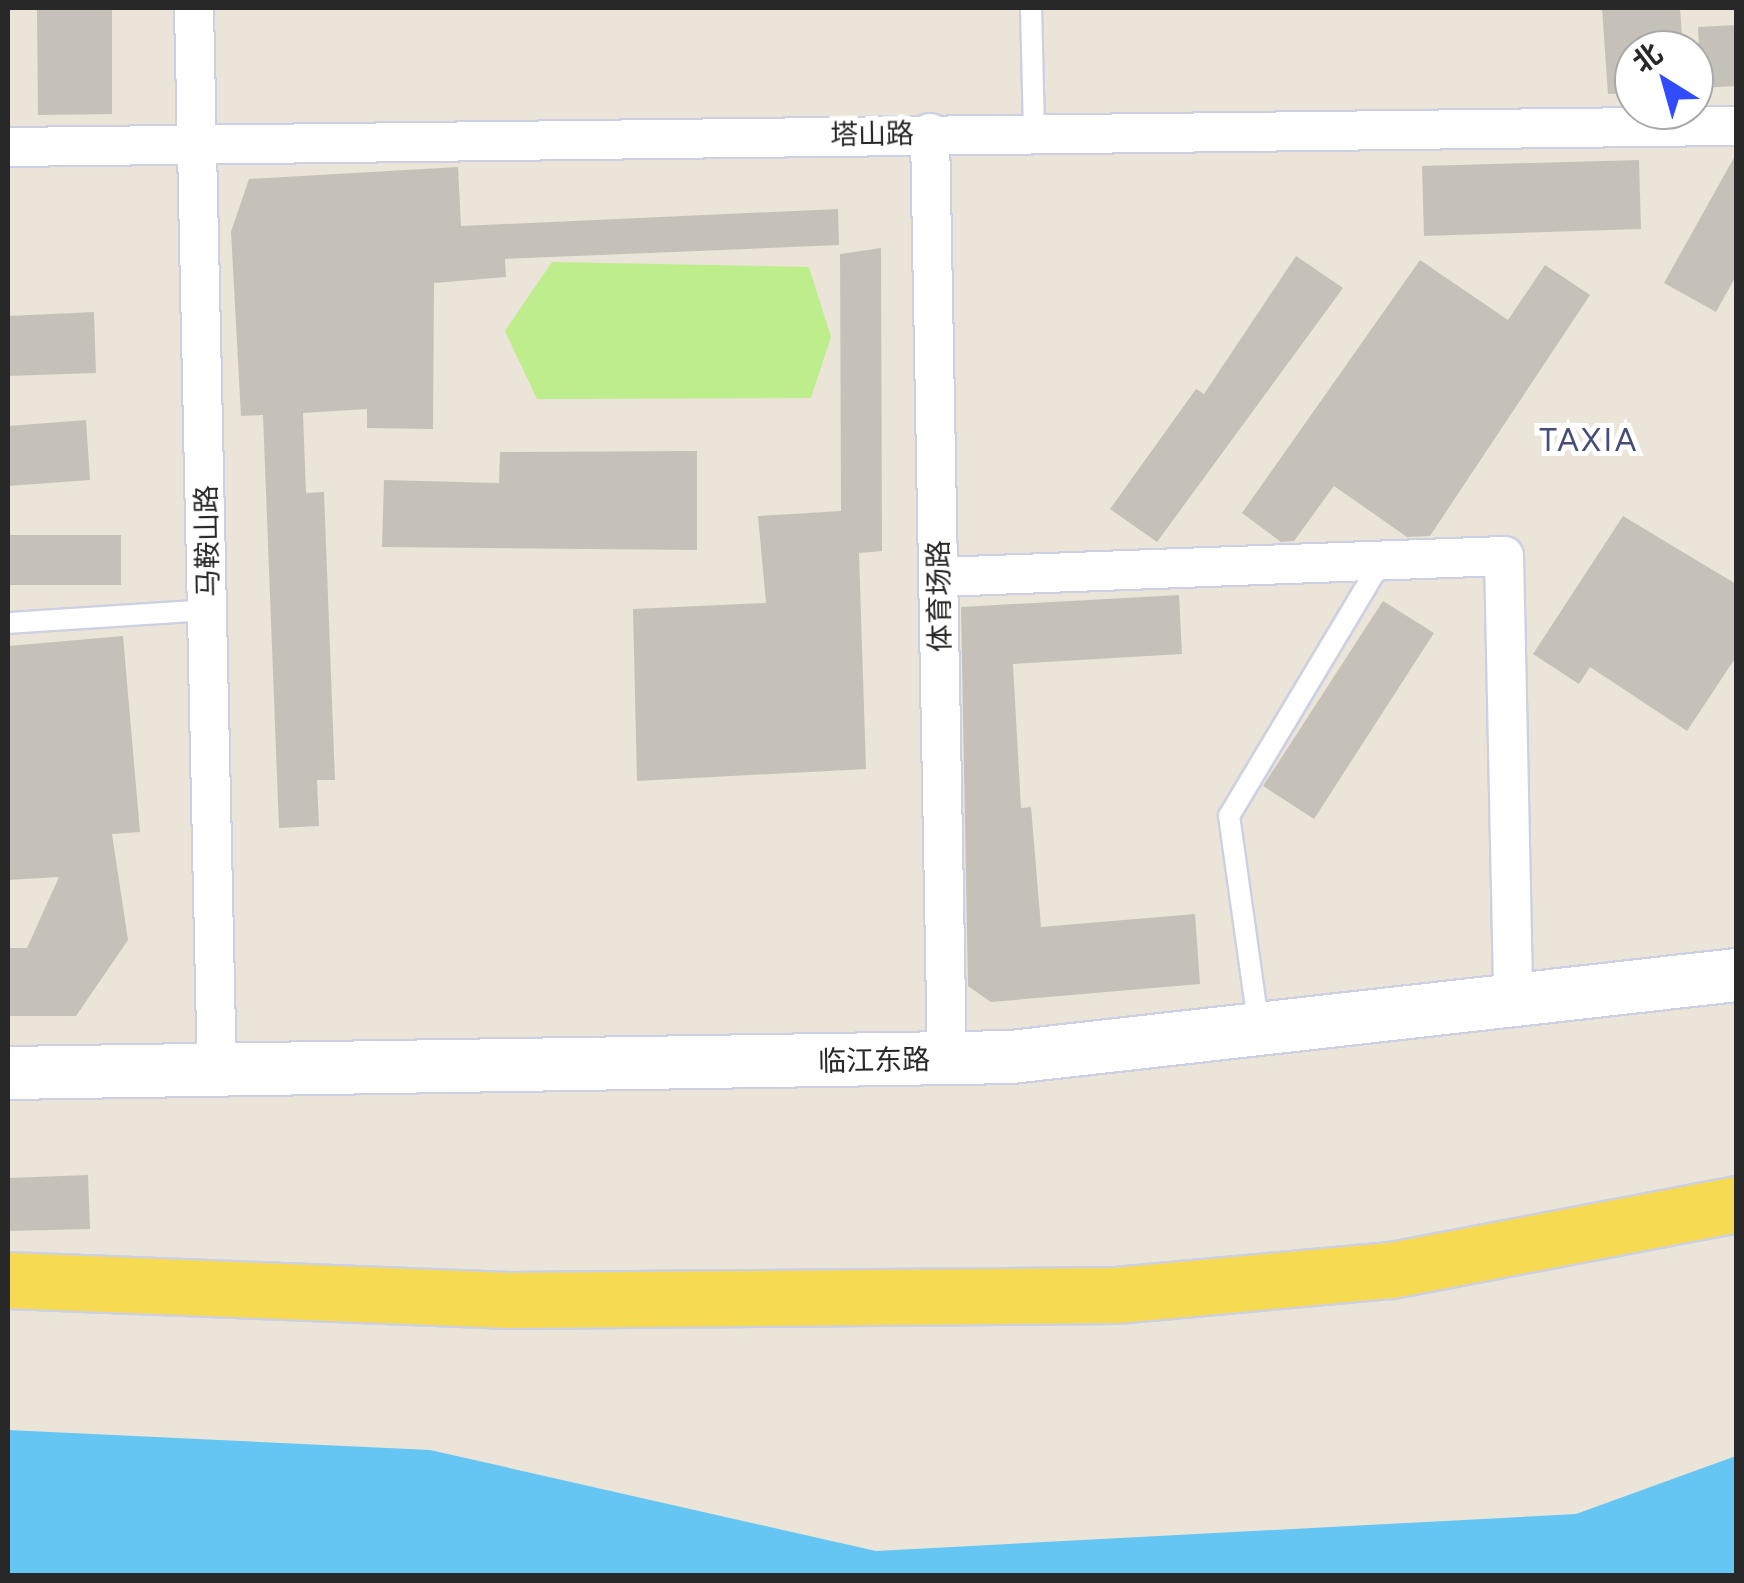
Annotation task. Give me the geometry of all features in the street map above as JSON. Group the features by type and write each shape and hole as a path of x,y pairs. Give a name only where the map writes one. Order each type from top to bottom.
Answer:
{"main road":[{"path":"8,1280 508,1300 1116,1295 1391,1270 1735,1204"}],"street":[{"name":"马鞍山路","path":"194,8 201,145 217,1075"},
{"name":"塔山路","path":"8,147 930,132 1736,126"},
{"name":"体育场路","path":"930,132 947,1058"},
{"path":"939,577 1504,556 1513,1000"},
{"name":"临江东路","path":"8,1073 217,1075 947,1058 1260,1030 1736,975"}],"lane":[{"path":"1031,8 1034,132"},
{"path":"1260,1030 1229,816 1382,560"},
{"path":"8,623 209,610"}],"green space":[{"path":"552,262 809,267 831,337 811,398 537,399 505,331"}],"water":[{"path":"8,1430 430,1450 876,1551 1576,1514 1736,1456 1736,1575 8,1575"}],"building":[{"path":"37,8 112,8 112,114 38,115"},
{"path":"1602,8 1680,8 1682,30 1614,30 1614,94 1608,94"},
{"path":"1736,25 1736,86 1714,87 1714,30 1698,27"},
{"path":"1736,154 1736,276 1716,312 1664,283"},
{"path":"1639,160 1641,229 1424,236 1422,166"},
{"path":"458,167 461,226 838,209 839,245 505,259 506,277 434,283 433,429 367,428 367,409 303,413 306,493 324,492 335,780 317,780 319,826 279,828 263,415 241,416 231,232 249,179"},
{"path":"881,248 882,551 859,553 866,769 637,781 633,609 766,603 758,516 841,511 840,254"},
{"path":"1296,256 1343,288 1157,542 1110,509 1196,389 1204,394"},
{"path":"1420,260 1508,320 1545,265 1590,295 1430,536 1407,537 1334,486 1294,541 1281,542 1242,513"},
{"path":"94,312 96,373 8,376 8,316"},
{"path":"86,420 90,480 8,486 8,426"},
{"path":"697,451 697,550 382,547 384,480 499,483 500,452"},
{"path":"1623,516 1736,584 1736,657 1687,731 1590,667 1579,684 1533,654"},
{"path":"8,535 121,535 121,585 8,585"},
{"path":"1179,595 1182,654 1013,664 1021,808 1031,807 1041,927 1195,914 1200,984 991,1002 968,986 961,607"},
{"path":"1383,601 1434,633 1314,819 1263,786"},
{"path":"123,636 140,832 112,834 128,940 76,1016 8,1016 8,948 27,948 59,877 8,880 8,646"},
{"path":"88,1175 90,1229 8,1231 8,1178"}],"district":[{"name":"TAXIA","path":"1589,440"}]}
